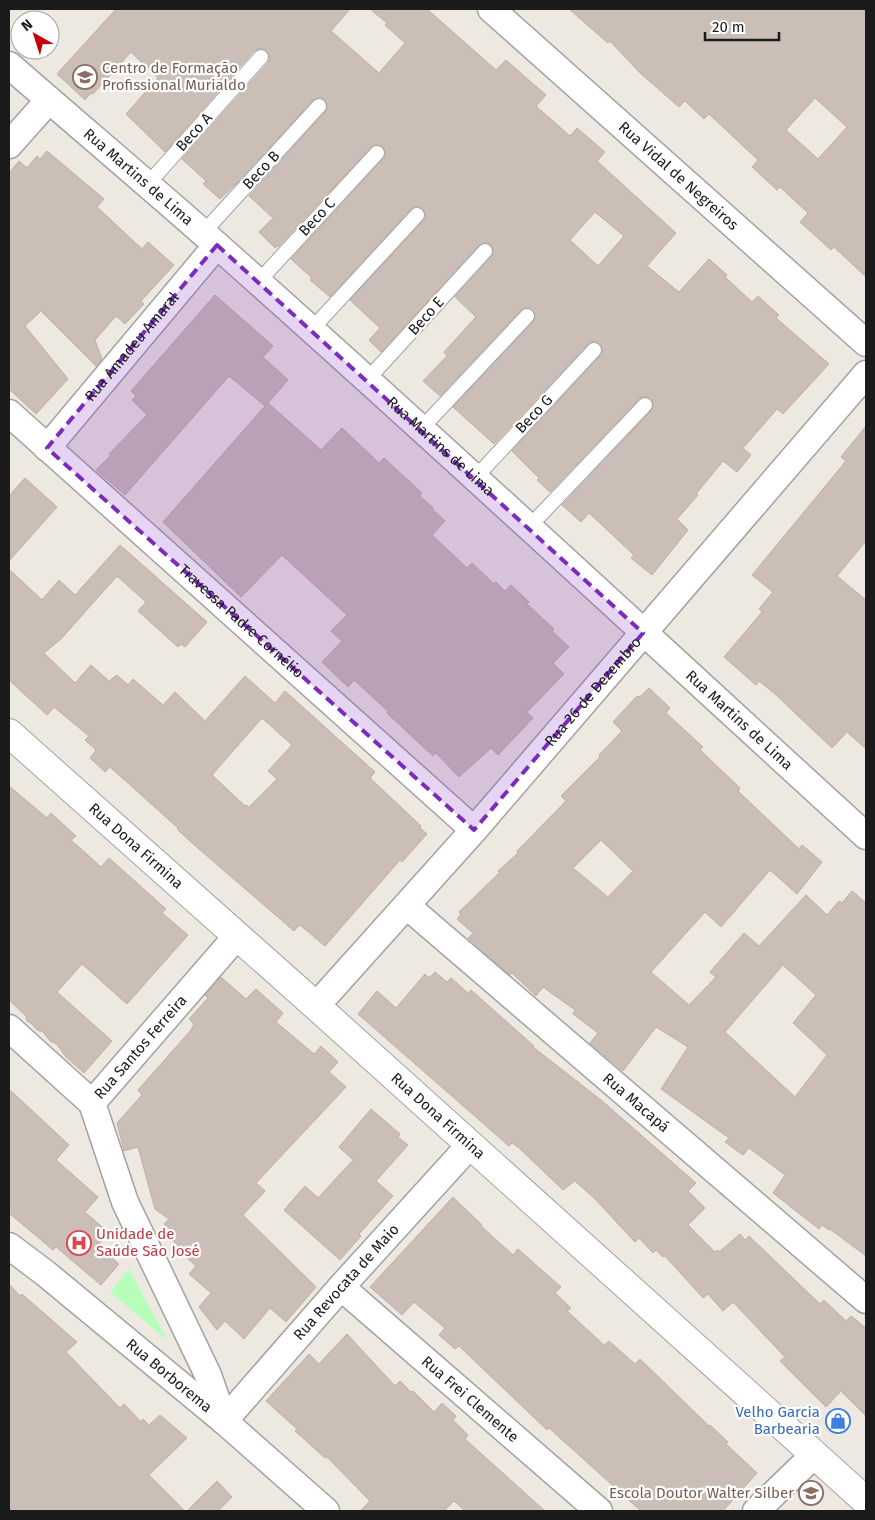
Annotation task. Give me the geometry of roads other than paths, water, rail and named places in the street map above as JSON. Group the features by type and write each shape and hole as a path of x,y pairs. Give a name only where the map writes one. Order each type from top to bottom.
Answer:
{"street":[{"name":"Rua Vidal de Negreiros","path":"491,9 866,343"},
{"name":"Rua Martins de Lima","path":"9,65 210,239 367,380 866,836"},
{"path":"9,146 49,100"},
{"name":"Rua Amadeu Amaral","path":"47,448 210,239"},
{"name":"Rua 26 de Dezembro","path":"316,1006 474,830 866,374"},
{"name":"Travessa Padre Cornélio","path":"9,413 474,830"},
{"name":"Rua Dona Firmina","path":"9,733 316,1006 866,1501"},
{"name":"Rua Macapá","path":"407,906 866,1300"},
{"name":"Rua Santos Ferreira","path":"224,1421 208,1375 125,1202 92,1103 237,936"},
{"path":"9,1028 92,1103"},
{"name":"Rua Revocata de Maio","path":"224,1421 341,1287 470,1145"},
{"name":"Rua Borborema","path":"9,1246 45,1273 224,1421 326,1511"},
{"name":"Rua Frei Clemente","path":"341,1287 599,1511"},
{"path":"756,1511 814,1455"}],"lane":[{"name":"Beco A","path":"147,184 261,57"},
{"name":"Beco B","path":"210,239 320,106"},
{"name":"Beco C","path":"258,282 377,153"},
{"path":"311,330 417,215"},
{"name":"Beco E","path":"367,380 484,251"},
{"path":"421,429 528,316"},
{"name":"Beco G","path":"475,478 594,350"},
{"path":"529,527 645,405"}],"place":[{"name":"Centro de Formação Profissional Murialdo","path":"85,77"},
{"name":"Unidade de Saúde São José","path":"79,1243"},
{"name":"Velho Garcia Barbearia","path":"838,1421"},
{"name":"Escola Doutor Walter Silber","path":"811,1493"}]}
